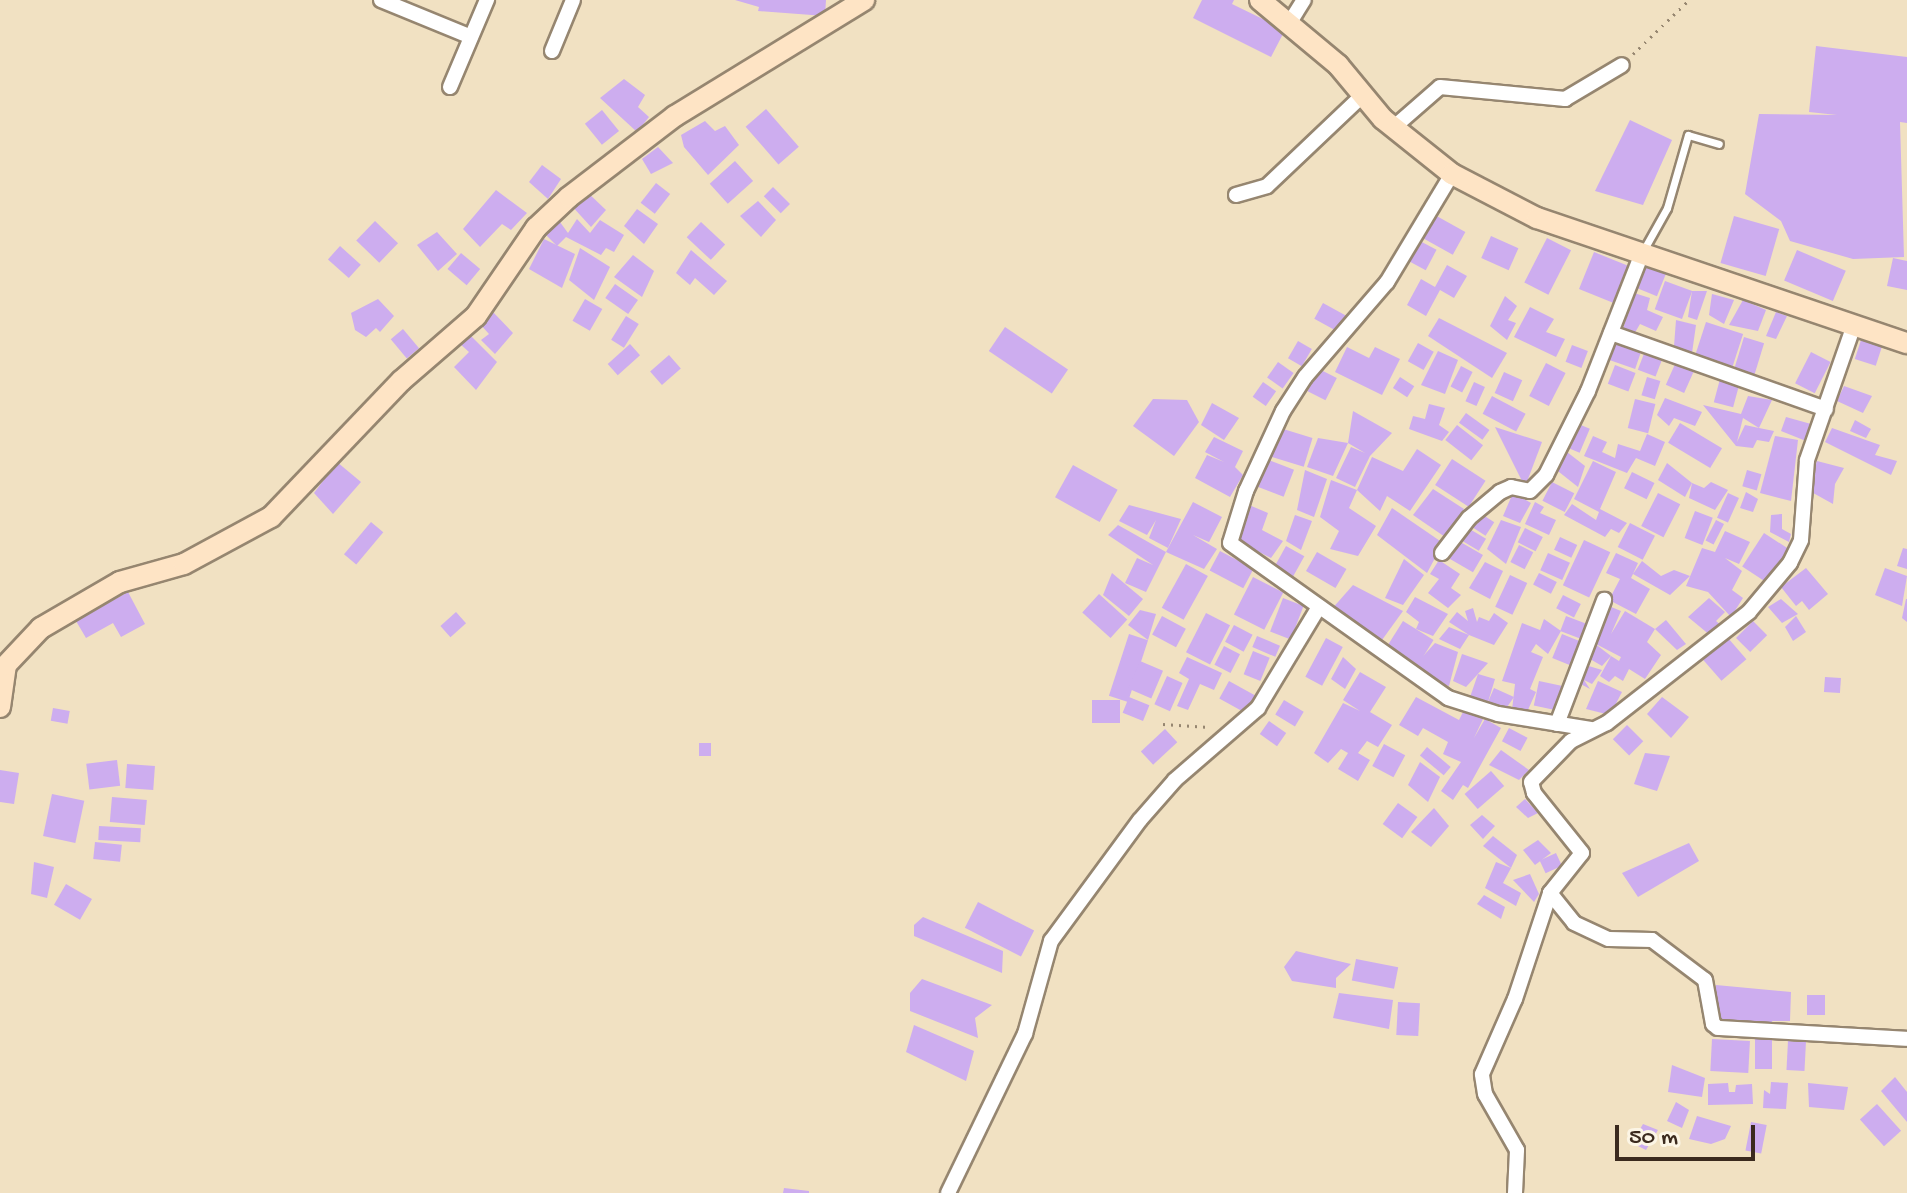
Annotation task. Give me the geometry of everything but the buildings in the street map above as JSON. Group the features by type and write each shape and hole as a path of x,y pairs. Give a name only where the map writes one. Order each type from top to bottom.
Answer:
{"street":[{"path":"381,0 471,37"},
{"path":"450,87 487,0"},
{"path":"552,51 573,0"},
{"path":"0,707 3,668 41,628 120,582 184,564 271,517 401,381 476,316 536,228 569,197 675,116 864,0"},
{"path":"1260,0 1290,22 1393,128 1452,174 1537,218 1853,328 1907,343"},
{"path":"1290,22 1304,0"},
{"path":"1393,128 1430,93 1449,85 1565,99 1622,65"},
{"path":"1236,195 1267,186 1363,95"},
{"path":"1452,174 1387,282 1305,377 1283,411 1229,534 1231,545 1448,698 1487,712 1591,729"},
{"path":"1442,553 1469,518 1500,492 1538,486 1588,391 1642,253"},
{"path":"1515,1193 1517,1150 1485,1094 1482,1074 1515,999 1550,893 1582,850 1534,793 1531,782 1537,770 1591,729 1607,723 1749,612 1790,563 1801,540 1802,478 1853,328"},
{"path":"1611,333 1826,409"},
{"path":"1557,724 1604,600"},
{"path":"948,1193 1025,1034 1051,941 1140,820 1204,754 1231,735 1258,708 1319,607"},
{"path":"1550,893 1574,923 1609,939 1652,940 1705,980 1713,1024 1718,1028 1907,1039"}],"lane":[{"path":"1642,253 1667,208 1688,135 1719,144"}],"path":[{"path":"1622,65 1689,0"},
{"path":"1163,724 1205,725 1231,735"}]}
